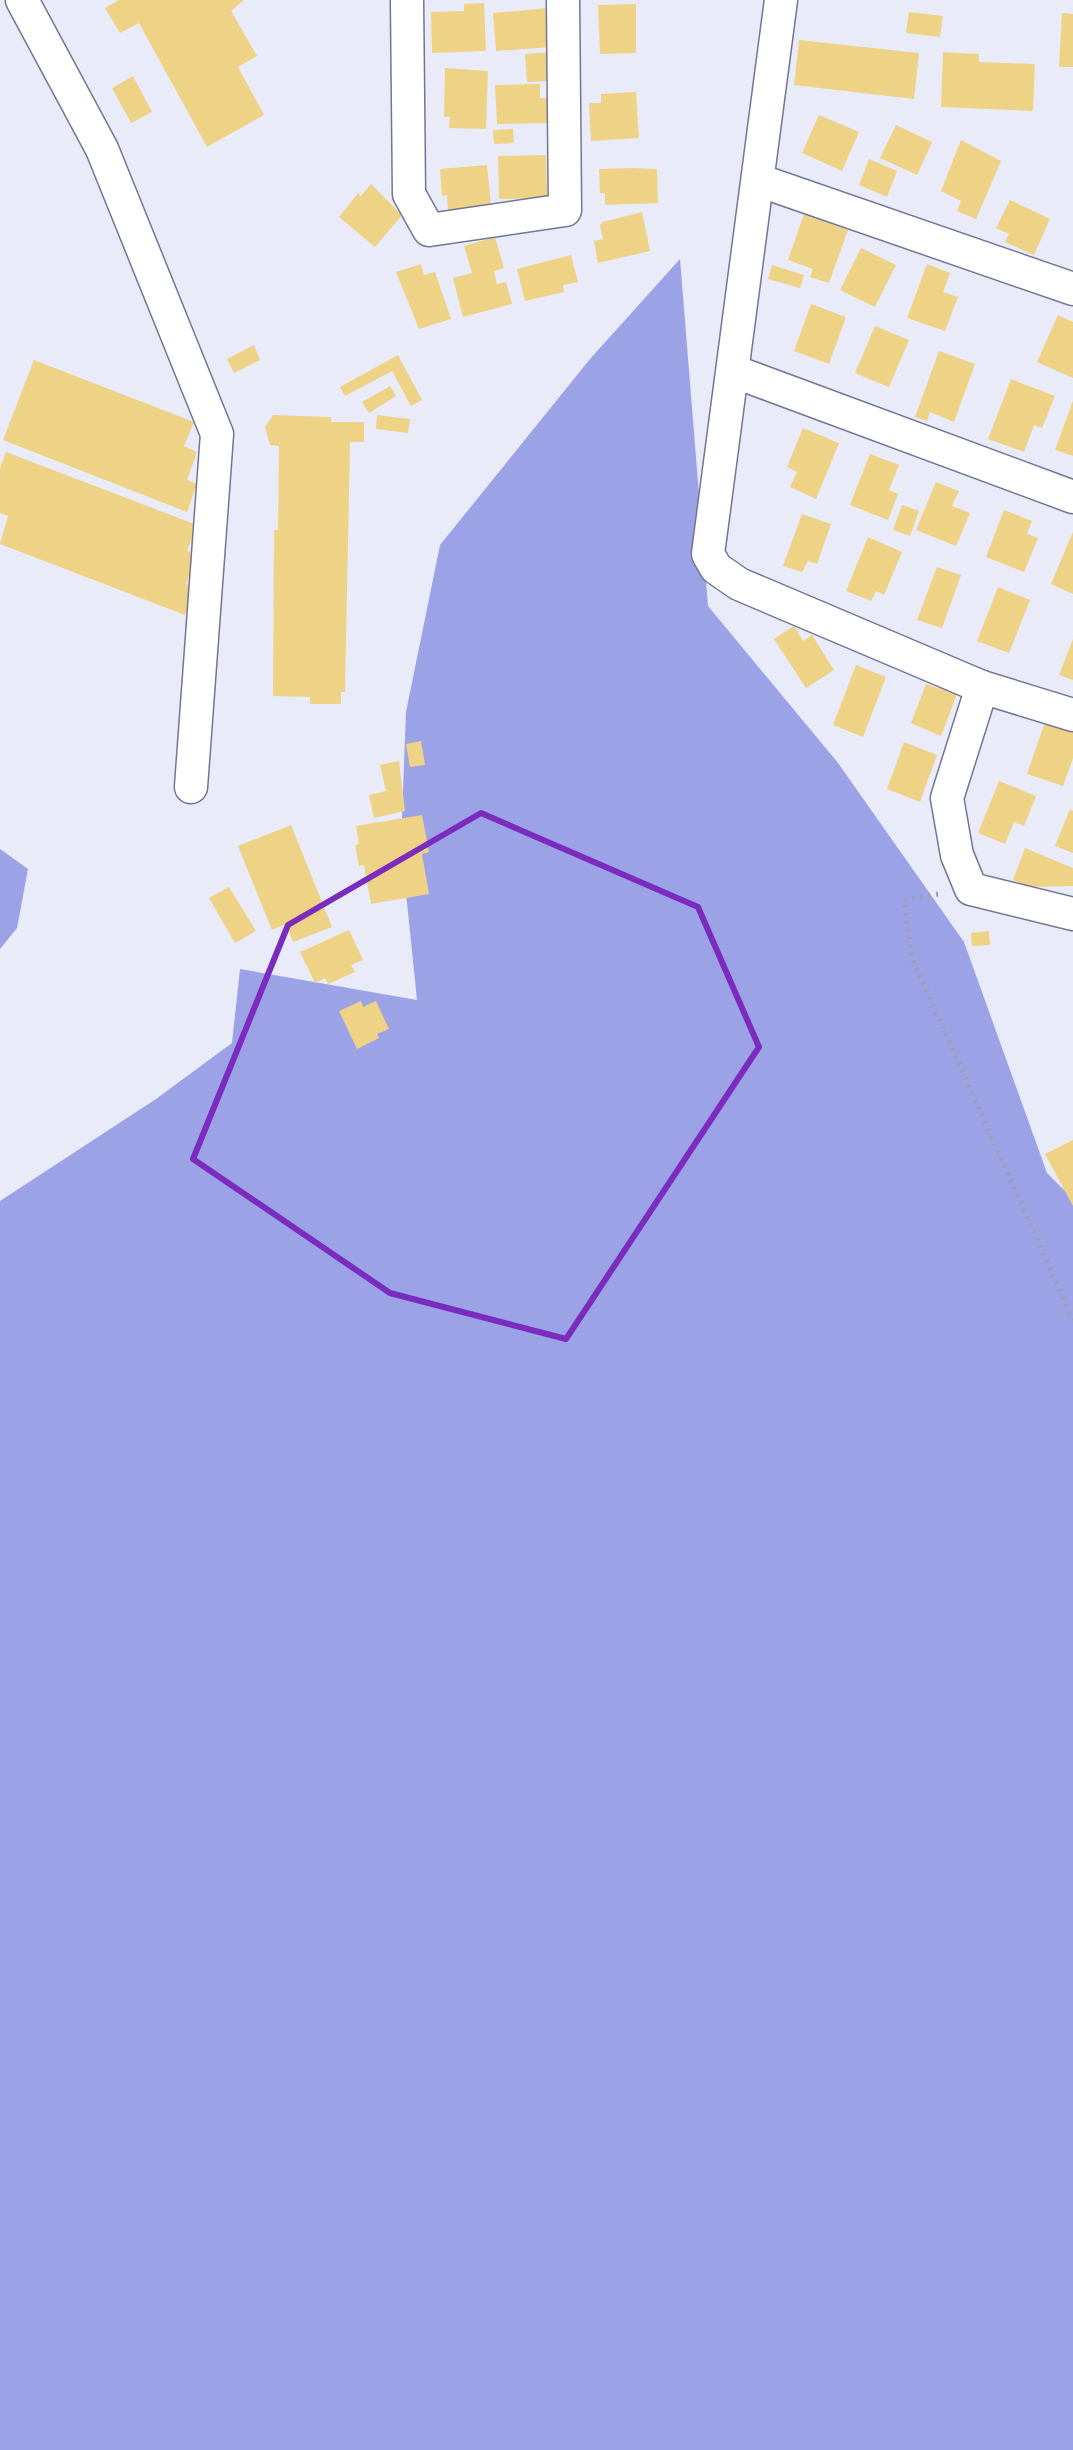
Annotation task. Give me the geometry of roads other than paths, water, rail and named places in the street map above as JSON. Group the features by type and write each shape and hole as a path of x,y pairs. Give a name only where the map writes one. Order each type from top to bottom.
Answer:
{"street":[{"path":"22,0 102,149 217,434 191,787"},
{"path":"407,0 409,194 429,230 565,210 563,0"},
{"path":"781,0 708,554 716,568 739,584 982,687 1073,715"},
{"path":"758,180 1073,289"},
{"path":"733,371 1073,497"},
{"path":"982,687 947,798 957,855 971,889 1073,914"}]}
